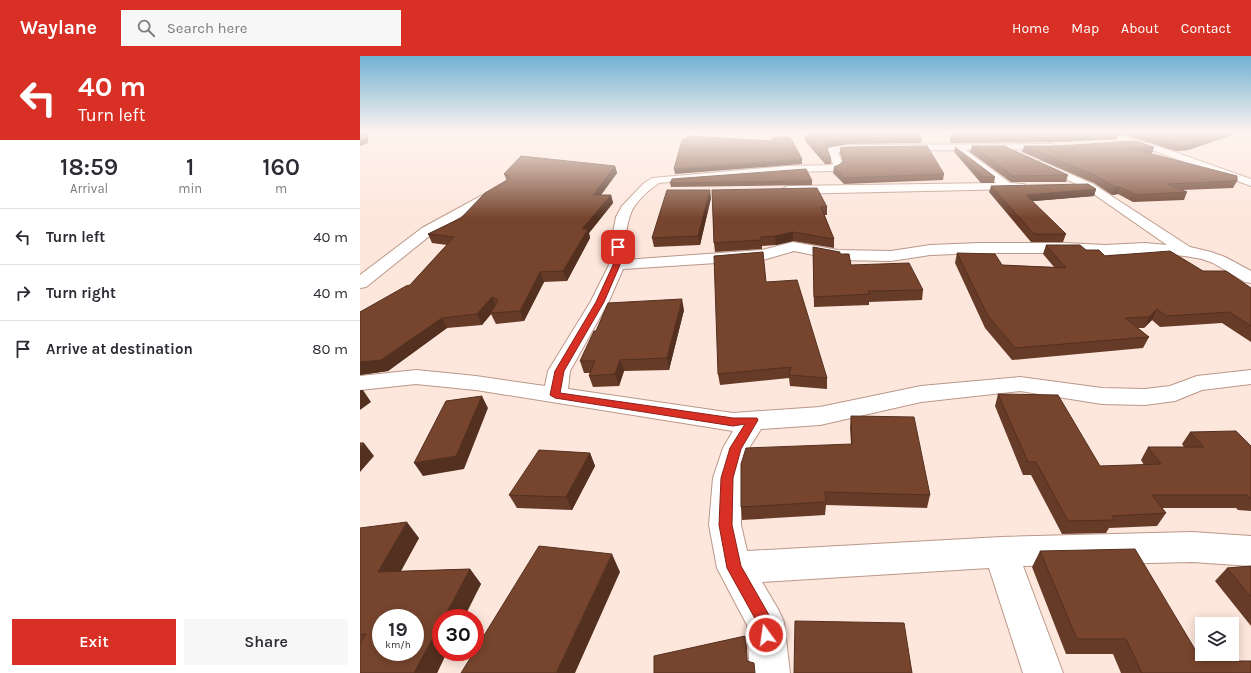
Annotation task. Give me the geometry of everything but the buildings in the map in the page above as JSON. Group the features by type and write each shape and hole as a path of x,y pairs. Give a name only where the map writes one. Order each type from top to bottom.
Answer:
{"street":[{"path":"555,395 559,371 600,302 617,265 616,257 623,217 628,206 648,193 656,180 664,178 692,178 788,169 834,168 838,165 836,161"},
{"path":"975,161 1008,186"},
{"path":"1032,161 1089,186 1185,250"},
{"path":"1188,161 1251,183"},
{"path":"360,283 427,231 505,185"},
{"path":"775,191 1028,186"},
{"path":"1059,186 1089,186"},
{"path":"617,265 763,255 793,246 838,255 891,256 930,250 980,248 1065,248 1105,250 1145,248 1185,250 1206,255 1219,260 1251,278"},
{"path":"360,383 416,377 476,383 733,422 820,416 921,394 1020,384 1102,396 1145,396 1174,393 1197,383 1251,377"},
{"path":"753,420 736,448 727,478 726,525 734,568 765,622 770,673"},
{"path":"734,568 1001,552 1192,547 1251,551"},
{"path":"1001,552 1043,673"}],"route":[{"path":"618,247 616,257 617,265 600,302 559,371 555,395 733,422 753,420 736,448 727,478 726,525 734,568 765,622 766,635"}]}
